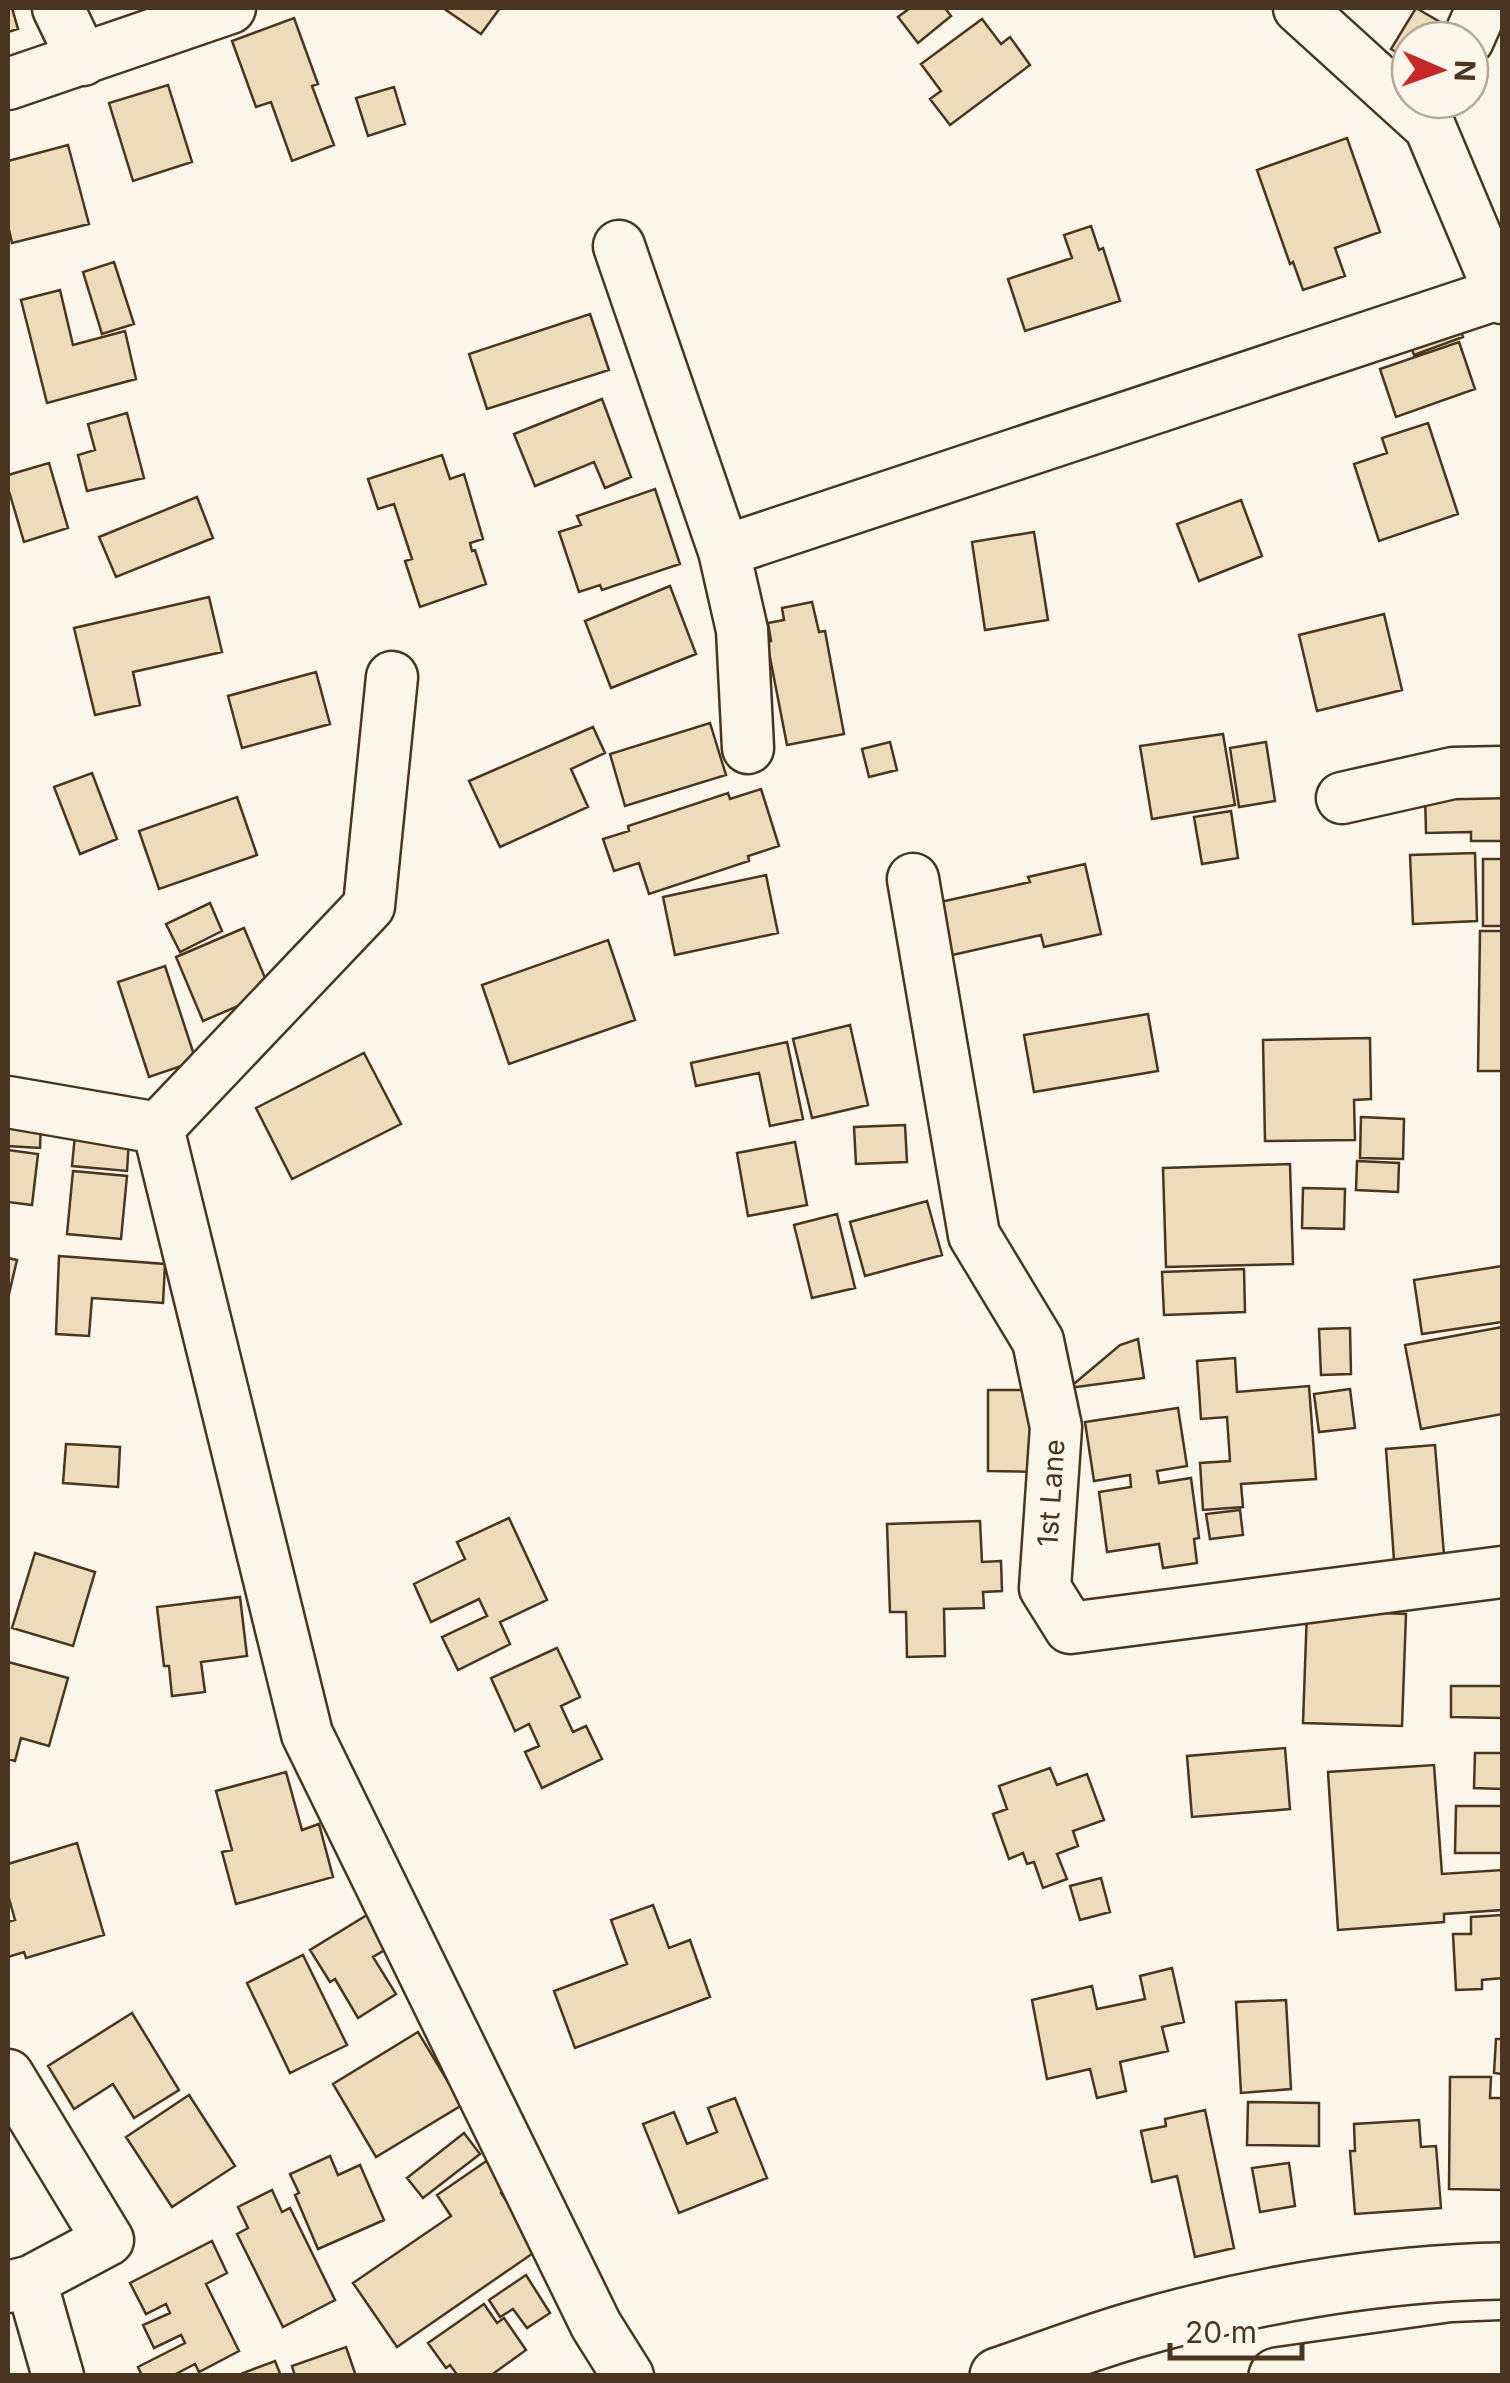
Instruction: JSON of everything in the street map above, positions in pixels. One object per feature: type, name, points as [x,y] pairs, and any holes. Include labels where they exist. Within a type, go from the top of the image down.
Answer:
[{"type":"highway","points":[[998,2376],[1206,2310],[1345,2285],[1502,2271]]},
{"type":"highway","points":[[1288,2374],[1471,2358]]},
{"type":"street","points":[[58,8],[83,60]]},
{"type":"street","points":[[8,84],[230,8]]},
{"type":"street","points":[[1299,8],[1390,78]]},
{"type":"street","points":[[724,550],[1502,295],[1439,120]]},
{"type":"street","points":[[619,246],[724,550],[742,630],[748,748]]},
{"type":"street","points":[[158,1128],[369,906],[392,677]]},
{"type":"street","points":[[1342,798],[1453,773],[1502,772]]},
{"type":"street","name":"1st Lane","points":[[913,879],[974,1235],[1038,1341],[1056,1427],[1045,1588],[1070,1628],[1502,1572]]},
{"type":"street","points":[[8,1102],[158,1128]]},
{"type":"street","points":[[158,1128],[307,1734],[596,2324],[628,2376]]},
{"type":"street","points":[[8,2075],[108,2240],[19,2284],[58,2376]]},
{"type":"building","points":[[8,8],[12,8],[18,29],[8,32]]},
{"type":"building","points":[[443,8],[500,8],[481,34]]},
{"type":"building","points":[[910,8],[945,8],[951,16],[918,43],[898,17]]},
{"type":"building","points":[[1416,8],[1437,20],[1409,20]]},
{"type":"building","points":[[294,18],[318,84],[312,86],[334,145],[292,161],[271,102],[256,107],[232,41]]},
{"type":"building","points":[[982,19],[1001,44],[1010,37],[1030,65],[950,125],[930,99],[941,91],[921,64]]},
{"type":"building","points":[[168,85],[192,162],[133,181],[109,103]]},
{"type":"building","points":[[394,87],[405,124],[368,136],[356,98]]},
{"type":"building","points":[[1347,138],[1380,232],[1335,248],[1345,276],[1303,290],[1257,170]]},
{"type":"building","points":[[68,145],[89,224],[12,243],[8,225],[8,161]]},
{"type":"building","points":[[1091,226],[1099,250],[1103,248],[1120,301],[1025,331],[1008,279],[1072,258],[1064,235]]},
{"type":"building","points":[[114,262],[134,324],[102,334],[83,272]]},
{"type":"building","points":[[60,290],[73,345],[125,331],[136,379],[47,403],[21,300]]},
{"type":"building","points":[[1454,313],[1463,337],[1414,355],[1405,332]]},
{"type":"building","points":[[590,314],[609,370],[487,409],[469,354]]},
{"type":"building","points":[[1459,342],[1475,389],[1396,417],[1380,369]]},
{"type":"building","points":[[602,399],[631,477],[605,488],[594,462],[535,486],[514,434]]},
{"type":"building","points":[[127,413],[144,478],[87,491],[78,455],[95,450],[88,424]]},
{"type":"building","points":[[1428,423],[1458,514],[1379,541],[1354,464],[1387,453],[1382,438]]},
{"type":"building","points":[[442,455],[450,479],[464,474],[483,539],[470,543],[486,584],[420,607],[405,561],[412,559],[394,504],[378,509],[368,479]]},
{"type":"building","points":[[49,463],[68,528],[24,542],[8,488],[8,475]]},
{"type":"building","points":[[655,489],[680,564],[602,590],[600,585],[579,592],[559,532],[581,525],[577,516]]},
{"type":"building","points":[[197,497],[213,538],[116,577],[99,537]]},
{"type":"building","points":[[1241,500],[1262,556],[1199,581],[1177,524]]},
{"type":"building","points":[[1034,532],[1048,620],[985,630],[972,542]]},
{"type":"building","points":[[670,586],[696,654],[611,688],[585,621]]},
{"type":"building","points":[[209,597],[222,652],[133,672],[140,705],[95,715],[74,628]]},
{"type":"building","points":[[812,602],[819,632],[825,631],[844,734],[787,745],[767,642],[771,641],[768,623],[784,620],[782,608]]},
{"type":"building","points":[[1384,614],[1402,690],[1317,711],[1299,635]]},
{"type":"building","points":[[316,672],[330,724],[242,748],[228,696]]},
{"type":"building","points":[[710,723],[726,775],[625,806],[610,754]]},
{"type":"building","points":[[593,727],[605,753],[571,769],[588,807],[500,847],[469,781]]},
{"type":"building","points":[[1223,734],[1235,805],[1152,819],[1140,746]]},
{"type":"building","points":[[890,742],[897,770],[869,777],[862,749]]},
{"type":"building","points":[[1266,742],[1275,801],[1239,807],[1230,748]]},
{"type":"building","points":[[92,773],[117,839],[80,854],[54,787]]},
{"type":"building","points":[[1502,786],[1502,841],[1471,841],[1471,832],[1426,833],[1425,793]]},
{"type":"building","points":[[761,789],[779,846],[748,856],[749,861],[649,894],[639,863],[614,871],[603,839],[629,831],[628,826],[728,793],[730,799]]},
{"type":"building","points":[[237,797],[257,855],[159,889],[139,831]]},
{"type":"building","points":[[1231,811],[1238,858],[1202,864],[1194,817]]},
{"type":"building","points":[[1475,853],[1477,921],[1413,924],[1410,855]]},
{"type":"building","points":[[1483,859],[1502,859],[1502,926],[1483,926]]},
{"type":"building","points":[[1085,864],[1101,934],[1044,947],[1041,935],[948,956],[936,903],[1030,882],[1028,877]]},
{"type":"building","points":[[766,875],[778,933],[675,955],[663,897]]},
{"type":"building","points":[[210,903],[222,931],[180,952],[166,924]]},
{"type":"building","points":[[244,928],[271,992],[203,1021],[176,957]]},
{"type":"building","points":[[1480,931],[1502,931],[1502,1071],[1478,1071]]},
{"type":"building","points":[[608,940],[635,1020],[509,1064],[482,985]]},
{"type":"building","points":[[165,966],[196,1061],[149,1077],[118,982]]},
{"type":"building","points":[[1148,1014],[1158,1071],[1034,1092],[1024,1035]]},
{"type":"building","points":[[850,1025],[868,1105],[812,1118],[793,1039]]},
{"type":"building","points":[[1370,1038],[1371,1099],[1354,1100],[1355,1140],[1265,1141],[1263,1040]]},
{"type":"building","points":[[787,1042],[803,1119],[770,1126],[759,1073],[696,1086],[691,1063]]},
{"type":"building","points":[[364,1053],[401,1124],[292,1179],[256,1108]]},
{"type":"building","points":[[1361,1117],[1404,1119],[1403,1159],[1360,1158]]},
{"type":"building","points":[[8,1120],[41,1123],[40,1148],[8,1146]]},
{"type":"building","points":[[905,1125],[907,1162],[856,1164],[854,1127]]},
{"type":"building","points":[[75,1135],[129,1140],[127,1171],[72,1166]]},
{"type":"building","points":[[795,1142],[807,1205],[748,1216],[737,1153]]},
{"type":"building","points":[[8,1150],[38,1154],[32,1205],[8,1202]]},
{"type":"building","points":[[1357,1161],[1399,1163],[1398,1192],[1356,1190]]},
{"type":"building","points":[[1290,1164],[1293,1264],[1166,1267],[1163,1168]]},
{"type":"building","points":[[73,1171],[127,1176],[121,1239],[67,1234]]},
{"type":"building","points":[[1303,1188],[1345,1189],[1344,1229],[1302,1228]]},
{"type":"building","points":[[927,1201],[942,1255],[865,1276],[850,1222]]},
{"type":"building","points":[[837,1214],[855,1288],[812,1298],[794,1225]]},
{"type":"building","points":[[59,1256],[165,1264],[163,1303],[92,1298],[89,1336],[56,1334]]},
{"type":"building","points":[[8,1258],[17,1260],[8,1298]]},
{"type":"building","points":[[1502,1266],[1502,1322],[1422,1334],[1414,1280]]},
{"type":"building","points":[[1244,1269],[1245,1312],[1164,1315],[1162,1272]]},
{"type":"building","points":[[1502,1327],[1502,1414],[1421,1429],[1405,1345]]},
{"type":"building","points":[[1350,1328],[1351,1374],[1321,1375],[1319,1329]]},
{"type":"building","points":[[1138,1339],[1144,1378],[1069,1388],[1120,1345]]},
{"type":"building","points":[[1235,1358],[1237,1392],[1309,1386],[1316,1479],[1241,1484],[1243,1507],[1203,1510],[1200,1463],[1230,1461],[1227,1417],[1201,1419],[1197,1361]]},
{"type":"building","points":[[1350,1389],[1355,1428],[1319,1432],[1314,1394]]},
{"type":"building","points":[[988,1390],[1041,1390],[1041,1472],[988,1471]]},
{"type":"building","points":[[1178,1408],[1187,1466],[1157,1471],[1159,1483],[1191,1478],[1199,1538],[1194,1539],[1197,1563],[1163,1568],[1159,1544],[1107,1552],[1099,1492],[1131,1487],[1130,1475],[1094,1481],[1085,1422]]},
{"type":"building","points":[[66,1444],[120,1447],[118,1487],[63,1483]]},
{"type":"building","points":[[1435,1445],[1444,1555],[1394,1560],[1386,1449]]},
{"type":"building","points":[[1240,1510],[1243,1535],[1210,1539],[1206,1514]]},
{"type":"building","points":[[509,1518],[547,1600],[500,1622],[510,1644],[458,1670],[442,1637],[487,1616],[479,1599],[431,1622],[414,1584],[465,1559],[457,1542]]},
{"type":"building","points":[[980,1521],[982,1562],[1001,1561],[1002,1591],[983,1592],[984,1608],[944,1609],[945,1656],[907,1657],[906,1612],[890,1612],[887,1524]]},
{"type":"building","points":[[35,1553],[95,1572],[73,1646],[12,1628]]},
{"type":"building","points":[[240,1597],[247,1656],[201,1662],[205,1692],[172,1696],[157,1607]]},
{"type":"building","points":[[1307,1610],[1406,1614],[1402,1726],[1303,1723]]},
{"type":"building","points":[[557,1648],[580,1697],[561,1706],[573,1732],[586,1726],[602,1759],[542,1788],[525,1752],[539,1746],[529,1724],[515,1731],[491,1678]]},
{"type":"building","points":[[8,1662],[68,1678],[49,1746],[21,1738],[15,1761],[8,1759]]},
{"type":"building","points":[[1451,1686],[1502,1686],[1502,1718],[1451,1717]]},
{"type":"building","points":[[1285,1748],[1290,1809],[1192,1817],[1187,1756]]},
{"type":"building","points":[[1475,1753],[1502,1753],[1502,1789],[1474,1788]]},
{"type":"building","points":[[1434,1765],[1442,1874],[1502,1870],[1502,1910],[1444,1914],[1444,1922],[1338,1930],[1328,1772]]},
{"type":"building","points":[[1050,1768],[1057,1785],[1087,1774],[1104,1820],[1073,1831],[1078,1846],[1057,1854],[1067,1879],[1043,1888],[1034,1862],[1027,1864],[1023,1853],[1009,1859],[993,1814],[1007,1809],[999,1786]]},
{"type":"building","points":[[286,1772],[302,1830],[319,1824],[333,1877],[236,1904],[222,1852],[232,1850],[216,1791]]},
{"type":"building","points":[[1456,1806],[1502,1806],[1502,1853],[1455,1853]]},
{"type":"building","points":[[77,1843],[104,1935],[26,1958],[24,1952],[8,1957],[8,1922],[15,1920],[8,1895],[8,1864]]},
{"type":"building","points":[[1101,1878],[1110,1912],[1080,1920],[1070,1886]]},
{"type":"building","points":[[653,1905],[669,1948],[690,1940],[710,1997],[575,2048],[554,1991],[627,1964],[611,1920]]},
{"type":"building","points":[[367,1915],[388,1948],[373,1957],[396,1994],[358,2018],[335,1979],[330,1982],[310,1950]]},
{"type":"building","points":[[1502,1915],[1502,1978],[1482,1980],[1482,1989],[1456,1990],[1453,1934],[1471,1934],[1471,1917]]},
{"type":"building","points":[[303,1955],[347,2045],[290,2073],[247,1983]]},
{"type":"building","points":[[1172,1968],[1184,2022],[1162,2027],[1168,2051],[1120,2062],[1126,2091],[1097,2098],[1090,2069],[1047,2079],[1032,2000],[1092,1986],[1097,2009],[1145,1999],[1140,1976]]},
{"type":"building","points":[[1286,2000],[1291,2089],[1241,2093],[1236,2002]]},
{"type":"building","points":[[132,2013],[179,2090],[134,2118],[113,2084],[74,2109],[48,2066]]},
{"type":"building","points":[[418,2032],[462,2105],[376,2157],[333,2084]]},
{"type":"building","points":[[1496,2039],[1502,2039],[1502,2074],[1494,2073]]},
{"type":"building","points":[[1450,2077],[1491,2077],[1490,2098],[1502,2098],[1502,2190],[1449,2189]]},
{"type":"building","points":[[189,2095],[235,2166],[172,2207],[126,2137]]},
{"type":"building","points":[[735,2098],[767,2178],[679,2213],[643,2124],[674,2112],[687,2144],[717,2132],[708,2108]]},
{"type":"building","points":[[1248,2102],[1319,2103],[1319,2146],[1247,2145]]},
{"type":"building","points":[[1205,2110],[1234,2248],[1195,2257],[1177,2176],[1152,2182],[1141,2131],[1166,2126],[1165,2119]]},
{"type":"building","points":[[1419,2120],[1421,2147],[1436,2146],[1441,2208],[1355,2214],[1350,2151],[1355,2151],[1354,2124]]},
{"type":"building","points":[[464,2133],[480,2154],[423,2198],[407,2178]]},
{"type":"building","points":[[501,2151],[519,2179],[501,2193],[539,2249],[397,2347],[353,2283],[451,2216],[437,2195]]},
{"type":"building","points":[[330,2156],[338,2175],[360,2165],[384,2220],[318,2249],[290,2174]]},
{"type":"building","points":[[1289,2163],[1295,2206],[1260,2212],[1252,2168]]},
{"type":"building","points":[[272,2190],[282,2212],[290,2208],[335,2300],[283,2327],[237,2234],[248,2228],[238,2207]]},
{"type":"building","points":[[212,2241],[227,2273],[206,2284],[239,2351],[199,2372],[195,2364],[172,2376],[142,2376],[138,2367],[185,2343],[181,2335],[154,2348],[143,2325],[170,2313],[166,2304],[146,2314],[130,2283]]},
{"type":"building","points":[[526,2275],[550,2313],[527,2328],[513,2309],[500,2317],[489,2300]]},
{"type":"building","points":[[484,2304],[497,2323],[504,2318],[526,2350],[490,2376],[458,2376],[450,2365],[446,2368],[428,2343]]},
{"type":"building","points":[[346,2347],[356,2376],[295,2376],[292,2366]]},
{"type":"building","points":[[275,2361],[281,2376],[243,2373]]}]
